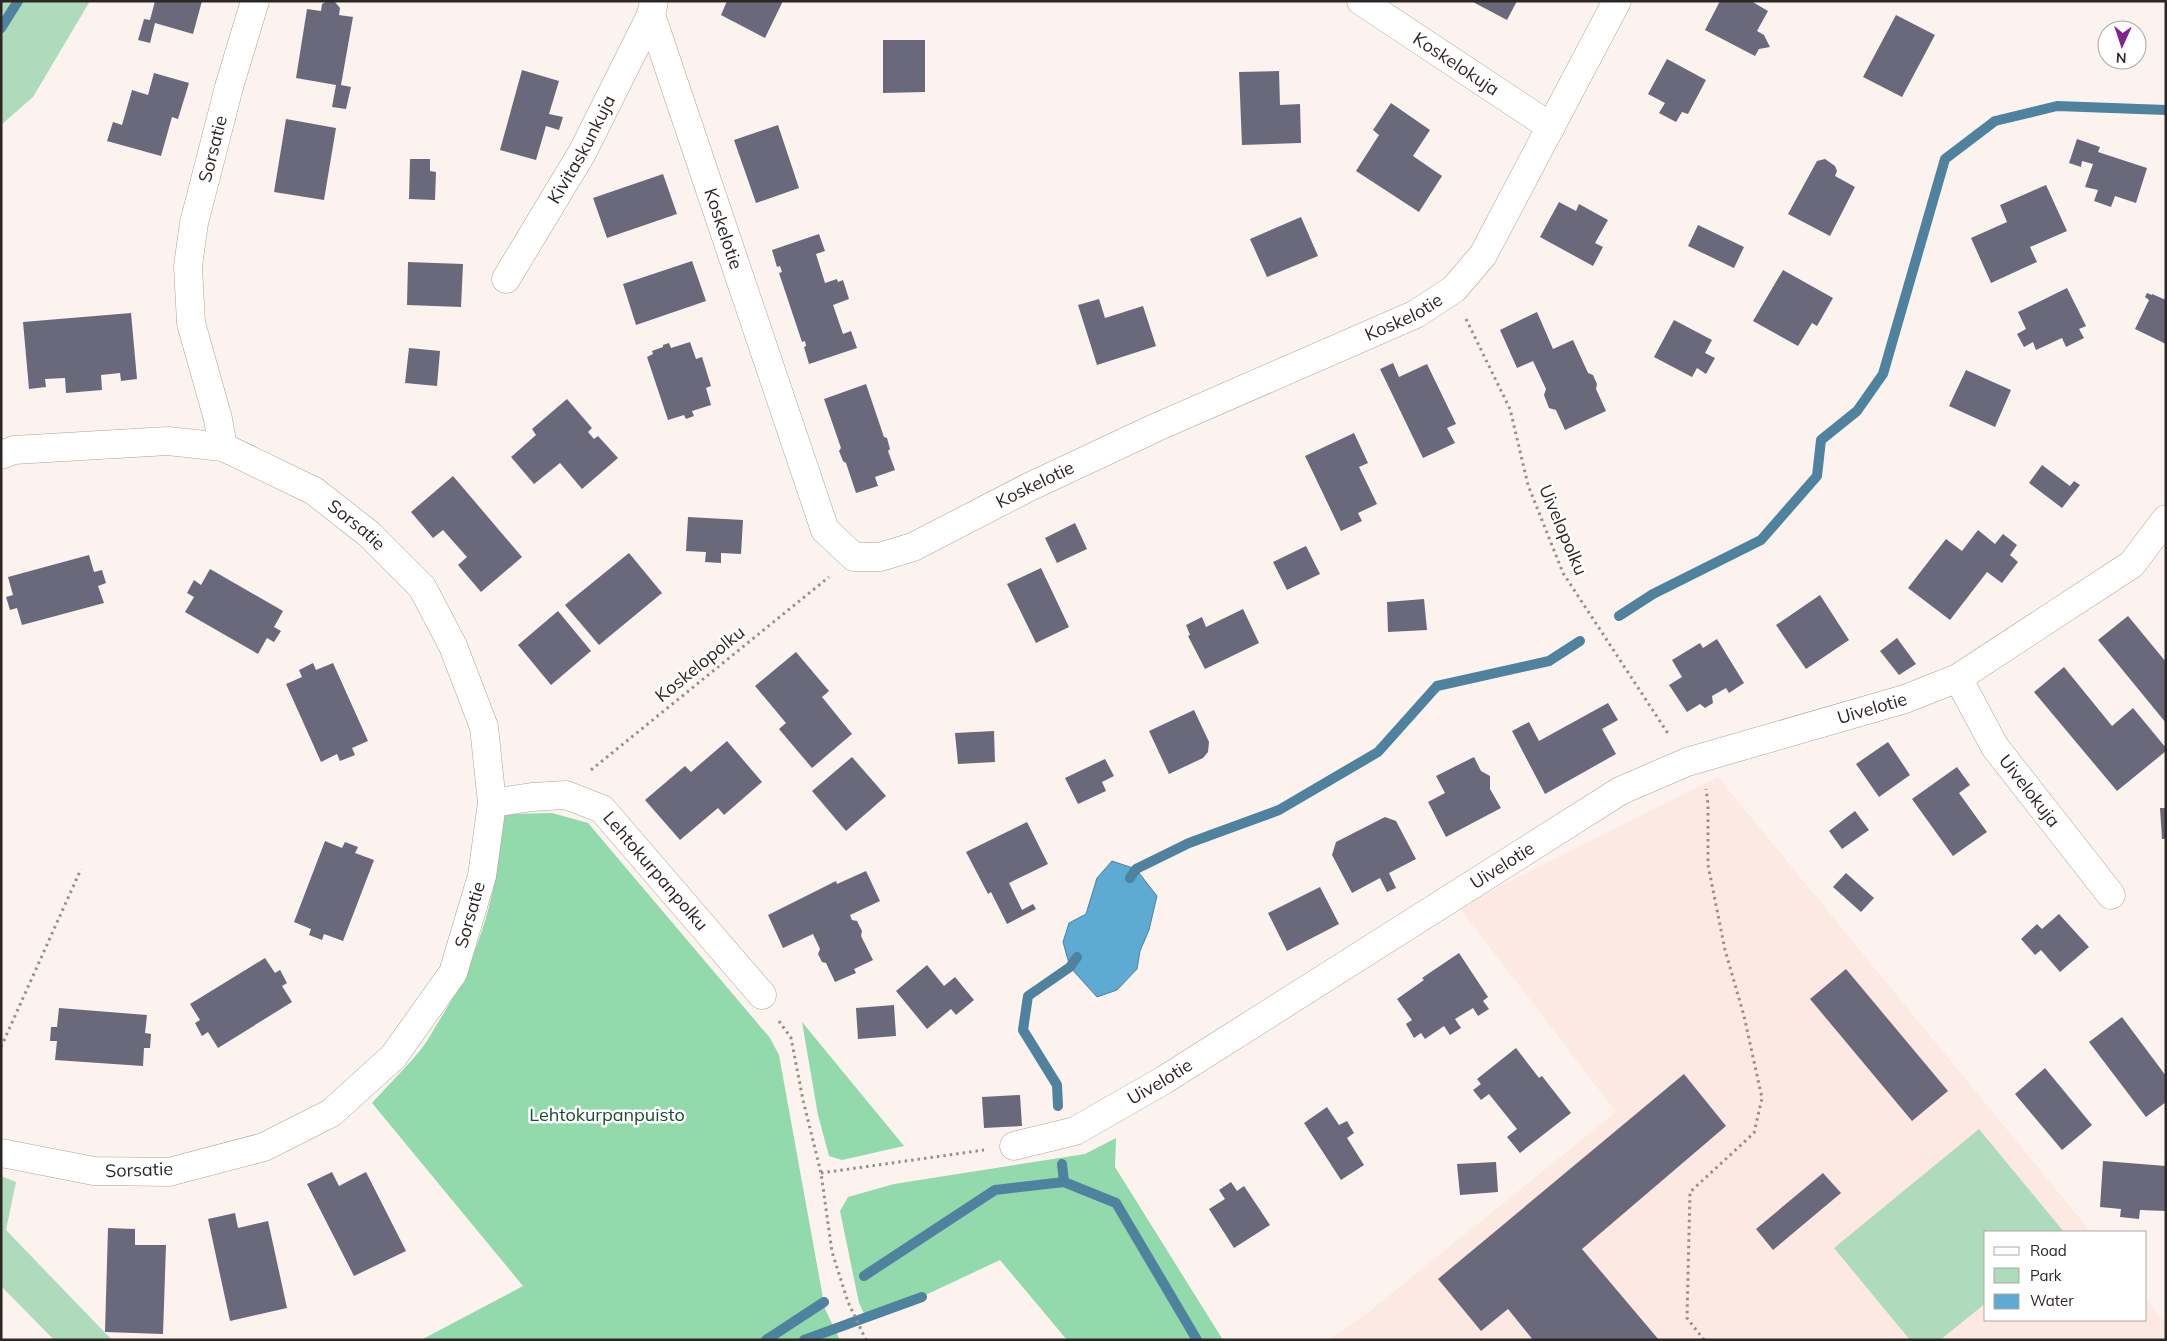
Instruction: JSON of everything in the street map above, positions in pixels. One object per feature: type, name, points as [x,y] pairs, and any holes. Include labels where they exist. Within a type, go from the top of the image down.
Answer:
[{"type":"street","name":"Sorsatie","points":[[223,447],[218,418],[191,322],[188,266],[194,223],[229,87],[255,1]]},
{"type":"street","name":"Koskelokuja","points":[[1360,1],[1551,127]]},
{"type":"street","name":"Koskelotie","points":[[653,8],[825,530],[854,558],[880,557],[913,547],[1027,488],[1157,426],[1416,314],[1454,289],[1483,255],[1617,1]]},
{"type":"street","name":"Kivitaskunkuja","points":[[506,279],[582,153],[653,8]]},
{"type":"street","name":"Sorsatie","points":[[1,455],[14,450],[168,441],[223,447],[314,491],[369,534],[422,587],[454,646],[484,727],[492,803],[482,876],[453,973],[393,1057],[331,1113],[264,1147],[170,1172],[94,1171],[1,1153]]},
{"type":"street","name":"Uivelotie","points":[[1014,1146],[1075,1131],[1164,1080],[1620,791],[1687,762],[1905,699],[1958,678],[2132,564],[2166,519]]},
{"type":"street","name":"Uivelokuja","points":[[1958,678],[1995,747],[2111,895]]},
{"type":"street","name":"Lehtokurpanpolku","points":[[492,803],[532,796],[566,795],[602,810],[762,995]]},
{"type":"path","name":"Uivelopolku","points":[[1454,289],[1465,316],[1510,408],[1528,486],[1563,573],[1687,762],[1704,778],[1708,804],[1708,865],[1725,950],[1744,1016],[1762,1098],[1754,1133],[1690,1192],[1687,1318],[1704,1340]]},
{"type":"path","name":"Koskelopolku","points":[[566,795],[583,776],[854,558]]},
{"type":"path","points":[[1,1047],[81,869]]},
{"type":"path","points":[[762,995],[791,1038],[803,1100],[821,1172],[832,1252],[848,1302],[866,1340]]},
{"type":"path","points":[[821,1172],[1014,1146]]},
{"type":"shaded area","points":[[1718,777],[2090,1231],[1984,1231],[1984,1321],[2147,1321],[2147,1300],[2166,1324],[2166,1340],[1329,1340],[1365,1315],[1616,1112],[1459,907]]},
{"type":"green space","points":[[1,1],[90,1],[33,97],[1,125]]},
{"type":"green space","name":"Lehtokurpanpuisto","points":[[552,813],[588,823],[770,1038],[779,1055],[825,1309],[840,1340],[421,1340],[523,1286],[372,1103],[424,1046],[452,1000],[464,975],[484,924],[491,897],[497,870],[503,814]]},
{"type":"green space","points":[[802,1022],[904,1146],[842,1160],[829,1156],[818,1115]]},
{"type":"green space","points":[[1979,1129],[2063,1231],[1984,1231],[1984,1305],[1940,1340],[1910,1340],[1834,1248]]},
{"type":"green space","points":[[1116,1138],[1115,1167],[1223,1340],[1067,1340],[1000,1260],[868,1322],[859,1303],[840,1211],[848,1197],[894,1184],[1085,1154]]},
{"type":"green space","points":[[1,1176],[16,1182],[6,1230],[112,1340],[54,1340],[1,1286]]},
{"type":"water","points":[[1112,861],[1136,869],[1157,896],[1149,930],[1140,951],[1137,969],[1117,990],[1097,997],[1070,967],[1063,942],[1069,923],[1086,914],[1097,878]]},
{"type":"building","points":[[155,1],[202,1],[193,34],[155,23],[150,43],[138,40],[144,19],[150,20]]},
{"type":"building","points":[[327,1],[335,2],[340,8],[339,15],[353,17],[341,85],[351,87],[346,109],[332,107],[336,85],[296,78],[307,9],[321,11],[322,4]]},
{"type":"building","points":[[727,1],[783,1],[765,38],[721,15]]},
{"type":"building","points":[[1471,1],[1517,1],[1507,20]]},
{"type":"building","points":[[1720,1],[1751,1],[1768,11],[1757,31],[1764,35],[1770,47],[1759,49],[1755,56],[1705,30]]},
{"type":"building","points":[[1896,15],[1935,35],[1902,97],[1863,77]]},
{"type":"building","points":[[883,40],[925,40],[925,92],[883,93]]},
{"type":"building","points":[[1667,59],[1706,80],[1688,114],[1682,112],[1676,122],[1659,113],[1665,103],[1648,94]]},
{"type":"building","points":[[522,70],[559,81],[549,114],[563,117],[559,130],[546,126],[536,160],[500,150]]},
{"type":"building","points":[[1279,71],[1280,105],[1300,104],[1301,143],[1242,145],[1239,72]]},
{"type":"building","points":[[154,73],[189,83],[178,119],[172,117],[161,156],[107,141],[113,122],[122,125],[132,90],[148,95]]},
{"type":"building","points":[[1391,103],[1430,130],[1413,156],[1442,176],[1419,212],[1356,171],[1379,135],[1373,130]]},
{"type":"building","points":[[286,119],[336,128],[324,200],[274,192]]},
{"type":"building","points":[[778,125],[799,188],[756,203],[734,140]]},
{"type":"building","points":[[2077,139],[2100,147],[2098,152],[2147,168],[2136,203],[2115,196],[2111,207],[2094,201],[2098,190],[2085,187],[2093,164],[2082,161],[2081,167],[2069,163]]},
{"type":"building","points":[[410,159],[430,159],[430,171],[436,172],[435,200],[409,199]]},
{"type":"building","points":[[1825,159],[1835,166],[1837,171],[1835,176],[1855,187],[1830,236],[1788,214],[1817,161]]},
{"type":"building","points":[[663,174],[677,214],[607,238],[593,198]]},
{"type":"building","points":[[2046,185],[2067,231],[2030,247],[2037,262],[1991,283],[1971,238],[2007,222],[2000,205]]},
{"type":"building","points":[[1559,202],[1576,211],[1579,204],[1608,220],[1595,243],[1603,247],[1593,266],[1540,237]]},
{"type":"building","points":[[1301,217],[1318,256],[1267,277],[1250,239]]},
{"type":"building","points":[[1698,225],[1744,247],[1734,268],[1688,246]]},
{"type":"building","points":[[819,234],[825,251],[816,254],[825,283],[837,279],[838,282],[843,280],[849,299],[833,305],[843,334],[851,331],[857,348],[809,364],[804,347],[806,346],[805,341],[802,342],[779,273],[782,272],[780,266],[777,267],[772,250]]},
{"type":"building","points":[[692,261],[706,301],[636,325],[623,284]]},
{"type":"building","points":[[408,262],[463,264],[461,307],[407,305]]},
{"type":"building","points":[[1783,270],[1833,298],[1817,326],[1812,323],[1798,346],[1753,321]]},
{"type":"building","points":[[2067,288],[2086,326],[2079,329],[2084,338],[2066,347],[2062,338],[2036,350],[2033,342],[2024,347],[2017,334],[2026,329],[2018,312]]},
{"type":"building","points":[[2147,293],[2166,300],[2166,344],[2135,329],[2149,300],[2145,297]]},
{"type":"building","points":[[1099,299],[1105,318],[1143,306],[1156,346],[1097,365],[1078,305]]},
{"type":"building","points":[[1537,312],[1553,349],[1573,340],[1588,373],[1593,375],[1597,384],[1596,389],[1606,411],[1565,430],[1556,410],[1549,408],[1544,395],[1546,389],[1533,361],[1517,368],[1500,330]]},
{"type":"building","points":[[131,313],[137,379],[121,381],[120,373],[101,375],[102,390],[66,393],[65,378],[45,379],[46,387],[29,389],[23,322]]},
{"type":"building","points":[[1674,320],[1712,340],[1705,353],[1715,358],[1706,374],[1697,368],[1692,377],[1654,357]]},
{"type":"building","points":[[690,342],[696,359],[702,357],[711,386],[706,388],[711,405],[692,411],[694,416],[686,419],[684,415],[668,420],[647,357],[653,354],[652,351],[663,347],[663,345],[669,343],[671,348]]},
{"type":"building","points":[[409,348],[440,351],[437,386],[405,383]]},
{"type":"building","points":[[1393,363],[1399,377],[1427,364],[1456,424],[1447,428],[1455,443],[1423,458],[1380,369]]},
{"type":"building","points":[[1966,370],[2011,390],[1995,427],[1949,406]]},
{"type":"building","points":[[866,384],[884,437],[887,438],[890,449],[888,451],[895,470],[875,477],[878,486],[856,493],[846,463],[843,461],[839,451],[841,448],[824,399]]},
{"type":"building","points":[[567,399],[592,428],[588,432],[594,439],[598,436],[618,458],[582,489],[560,463],[534,484],[511,457],[536,435],[532,429]]},
{"type":"building","points":[[1354,433],[1368,463],[1359,467],[1377,504],[1358,513],[1362,521],[1341,531],[1305,456]]},
{"type":"building","points":[[2042,465],[2070,486],[2074,481],[2080,485],[2062,508],[2029,483]]},
{"type":"building","points":[[453,476],[522,557],[481,592],[458,565],[467,557],[443,530],[433,538],[411,512]]},
{"type":"building","points":[[688,517],[743,520],[741,554],[721,553],[721,563],[705,562],[706,552],[686,551]]},
{"type":"building","points":[[1075,523],[1087,549],[1057,563],[1045,538]]},
{"type":"building","points":[[1978,530],[1995,544],[2003,534],[2017,545],[2010,555],[2018,562],[2002,583],[1987,572],[1950,620],[1908,588],[1946,539],[1962,551]]},
{"type":"building","points":[[1306,546],[1320,574],[1287,590],[1273,562]]},
{"type":"building","points":[[629,553],[662,593],[599,645],[565,605]]},
{"type":"building","points":[[89,555],[94,572],[102,570],[106,583],[98,586],[104,603],[22,625],[17,608],[10,610],[6,597],[13,595],[8,577]]},
{"type":"building","points":[[1041,568],[1069,627],[1036,643],[1007,584]]},
{"type":"building","points":[[210,569],[283,611],[274,627],[281,631],[274,642],[267,638],[258,654],[185,612],[194,597],[187,593],[194,580],[201,585]]},
{"type":"building","points":[[1820,595],[1849,640],[1806,669],[1776,625]]},
{"type":"building","points":[[1424,599],[1427,630],[1388,632],[1387,602]]},
{"type":"building","points":[[1243,609],[1259,643],[1205,669],[1188,636],[1190,635],[1186,625],[1202,617],[1206,627]]},
{"type":"building","points":[[558,611],[591,651],[551,685],[518,645]]},
{"type":"building","points":[[2128,616],[2166,662],[2166,723],[2098,640]]},
{"type":"building","points":[[1897,638],[1916,664],[1899,675],[1880,651]]},
{"type":"building","points":[[1717,639],[1744,683],[1729,693],[1726,688],[1712,696],[1713,703],[1705,708],[1700,704],[1687,712],[1669,685],[1682,677],[1672,660],[1700,643],[1703,648]]},
{"type":"building","points":[[796,652],[829,691],[822,697],[852,734],[812,768],[779,729],[786,723],[755,686]]},
{"type":"building","points":[[313,663],[316,670],[333,663],[368,741],[352,748],[355,755],[340,761],[337,754],[321,762],[286,684],[302,677],[299,670]]},
{"type":"building","points":[[2064,667],[2112,726],[2133,708],[2166,748],[2166,751],[2117,791],[2034,692]]},
{"type":"building","points":[[1608,703],[1618,720],[1602,729],[1616,754],[1545,794],[1512,731],[1529,722],[1539,741]]},
{"type":"building","points":[[1194,710],[1209,742],[1208,752],[1203,758],[1169,774],[1149,731]]},
{"type":"building","points":[[994,731],[995,762],[958,764],[955,733]]},
{"type":"building","points":[[727,741],[762,782],[724,815],[718,808],[680,840],[645,800],[685,766],[691,772]]},
{"type":"building","points":[[1888,742],[1910,775],[1879,797],[1856,764]]},
{"type":"building","points":[[852,757],[886,796],[846,831],[812,791]]},
{"type":"building","points":[[1474,757],[1481,771],[1490,776],[1490,789],[1501,808],[1446,837],[1428,802],[1445,793],[1436,776]]},
{"type":"building","points":[[1105,759],[1114,776],[1102,782],[1106,791],[1078,804],[1065,778]]},
{"type":"building","points":[[1957,767],[1970,785],[1959,793],[1987,832],[1953,856],[1912,799]]},
{"type":"building","points":[[2160,808],[2166,808],[2166,839],[2162,839]]},
{"type":"building","points":[[1855,811],[1869,830],[1842,849],[1829,831]]},
{"type":"building","points":[[1385,817],[1396,821],[1416,859],[1389,873],[1396,888],[1387,892],[1380,878],[1352,893],[1332,855],[1336,842]]},
{"type":"building","points":[[1027,822],[1048,864],[1009,883],[1022,910],[1033,904],[1036,909],[1007,924],[991,892],[988,894],[966,852]]},
{"type":"building","points":[[325,841],[342,848],[345,842],[358,847],[355,853],[374,860],[343,941],[324,934],[322,940],[309,935],[311,929],[294,922]]},
{"type":"building","points":[[866,871],[880,901],[850,915],[852,920],[857,921],[862,931],[861,936],[873,960],[854,969],[856,973],[835,982],[826,963],[822,962],[818,954],[820,949],[813,934],[783,948],[768,915],[836,881],[837,884]]},
{"type":"building","points":[[1846,873],[1874,898],[1861,912],[1833,887]]},
{"type":"building","points":[[1320,887],[1339,924],[1287,951],[1268,913]]},
{"type":"building","points":[[2059,914],[2089,947],[2060,972],[2041,950],[2035,955],[2021,939],[2037,924],[2042,929]]},
{"type":"building","points":[[1459,953],[1488,997],[1483,1001],[1489,1009],[1478,1016],[1473,1008],[1455,1019],[1461,1028],[1450,1035],[1444,1026],[1425,1039],[1421,1033],[1414,1038],[1406,1024],[1412,1020],[1397,999],[1424,980],[1422,978]]},
{"type":"building","points":[[265,958],[275,973],[280,970],[287,983],[282,986],[292,1002],[218,1048],[208,1032],[202,1036],[195,1023],[200,1020],[190,1004]]},
{"type":"building","points":[[927,965],[944,986],[955,977],[974,1000],[956,1015],[951,1009],[927,1029],[896,991]]},
{"type":"building","points":[[1846,969],[1948,1091],[1912,1121],[1810,999]]},
{"type":"building","points":[[894,1005],[896,1036],[858,1039],[856,1008]]},
{"type":"building","points":[[59,1008],[147,1015],[145,1033],[151,1034],[150,1048],[144,1048],[143,1066],[55,1060],[57,1041],[50,1041],[51,1027],[57,1027]]},
{"type":"building","points":[[2122,1017],[2166,1076],[2166,1102],[2146,1117],[2089,1042]]},
{"type":"building","points":[[1516,1048],[1539,1078],[1542,1076],[1571,1113],[1520,1153],[1507,1137],[1517,1129],[1489,1094],[1481,1100],[1473,1090],[1481,1084],[1477,1079]]},
{"type":"building","points":[[2045,1068],[2092,1125],[2062,1150],[2015,1094]]},
{"type":"building","points":[[1684,1074],[1726,1126],[1582,1249],[1659,1340],[1533,1340],[1508,1309],[1481,1331],[1438,1279]]},
{"type":"building","points":[[1020,1095],[1022,1126],[984,1128],[982,1097]]},
{"type":"building","points":[[1327,1107],[1339,1125],[1347,1121],[1354,1133],[1347,1138],[1364,1165],[1341,1180],[1304,1123]]},
{"type":"building","points":[[2103,1161],[2166,1166],[2166,1211],[2140,1210],[2139,1219],[2120,1217],[2121,1209],[2100,1207]]},
{"type":"building","points":[[1496,1162],[1498,1192],[1460,1195],[1457,1164]]},
{"type":"building","points":[[332,1172],[339,1186],[366,1172],[406,1251],[354,1276],[307,1184]]},
{"type":"building","points":[[1823,1173],[1841,1193],[1773,1250],[1756,1229]]},
{"type":"building","points":[[1231,1182],[1237,1191],[1244,1186],[1270,1225],[1234,1248],[1209,1209],[1225,1199],[1219,1190]]},
{"type":"building","points":[[235,1213],[238,1228],[268,1221],[287,1308],[230,1321],[208,1219]]},
{"type":"building","points":[[108,1228],[135,1229],[135,1245],[166,1245],[163,1334],[105,1332]]},
{"type":"waterway","points":[[1,28],[18,1]]},
{"type":"waterway","points":[[1619,616],[1653,594],[1761,540],[1817,476],[1821,440],[1857,411],[1883,374],[1945,159],[1995,121],[2057,106],[2166,110]]},
{"type":"waterway","points":[[1130,878],[1136,869],[1189,843],[1279,810],[1378,752],[1437,686],[1549,661],[1580,641]]},
{"type":"waterway","points":[[1058,1106],[1057,1085],[1023,1030],[1028,996],[1070,967],[1077,957]]},
{"type":"waterway","points":[[1062,1164],[1064,1182]]},
{"type":"waterway","points":[[864,1276],[995,1190],[1064,1182],[1116,1203],[1197,1340]]},
{"type":"waterway","points":[[804,1340],[922,1297]]},
{"type":"waterway","points":[[766,1340],[824,1302]]}]
